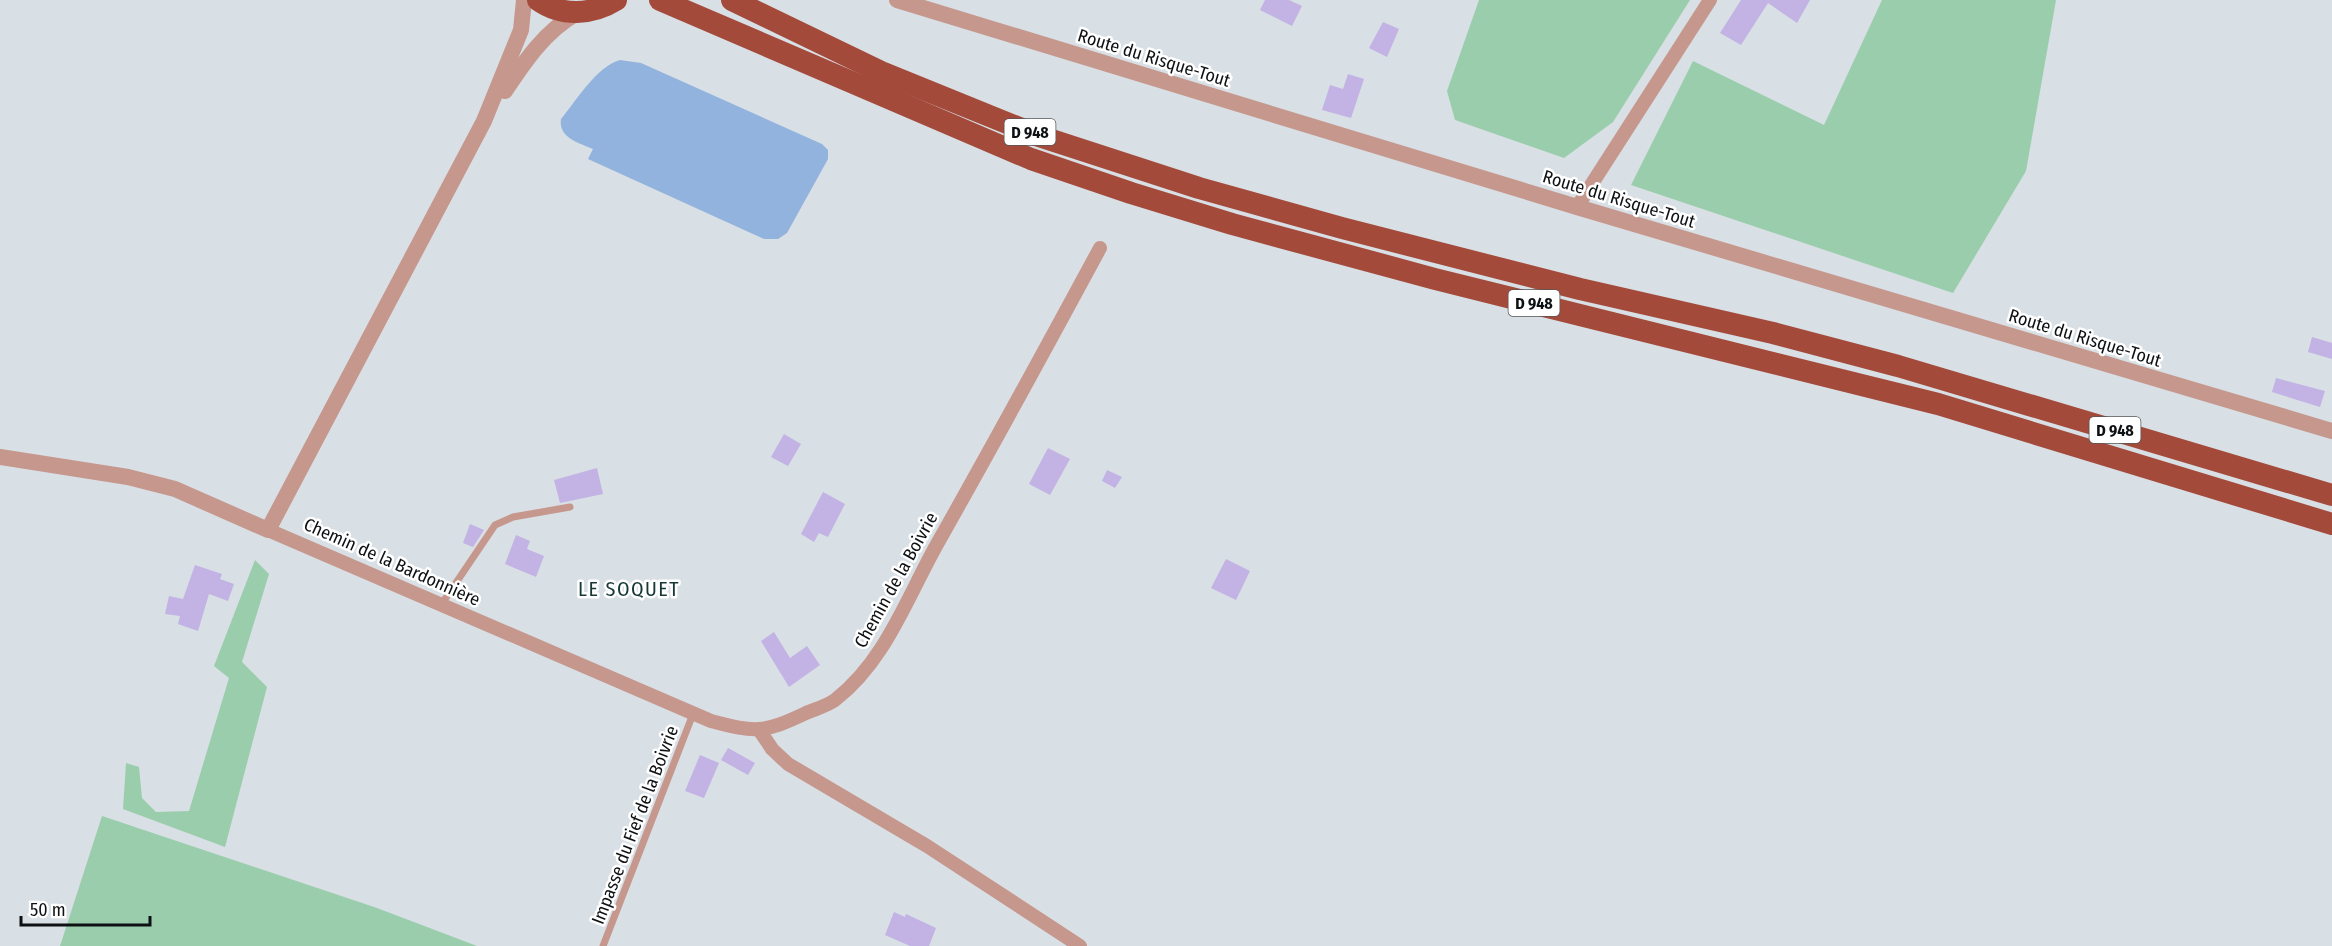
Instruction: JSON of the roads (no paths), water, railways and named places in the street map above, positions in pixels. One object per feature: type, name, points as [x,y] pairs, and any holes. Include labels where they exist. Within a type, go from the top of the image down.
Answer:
[{"type":"highway","points":[[538,0],[560,10],[577,13],[592,11],[616,0]]},
{"type":"highway","name":"D 948","points":[[660,0],[1031,159],[1131,193],[1232,224],[1435,279],[1938,404],[2332,524]]},
{"type":"highway","name":"D 948","points":[[732,0],[881,72],[1039,136],[1199,188],[1489,266],[1773,333],[1898,366],[2332,495]]},
{"type":"street","points":[[268,530],[484,121],[521,30],[524,0]]},
{"type":"street","name":"Route du Risque-Tout","points":[[897,0],[1577,207],[2332,431]]},
{"type":"street","points":[[1577,207],[1710,0]]},
{"type":"street","points":[[484,121],[520,68],[547,35],[562,21],[577,13]]},
{"type":"street","name":"Chemin de la Boivrie","points":[[760,731],[777,727],[833,701],[862,675],[889,638],[1100,248]]},
{"type":"street","name":"Chemin de la Bardonnière","points":[[0,457],[128,477],[175,489],[693,714],[734,727],[760,731]]},
{"type":"street","points":[[760,731],[772,749],[788,765],[927,846],[1080,946]]},
{"type":"lane","points":[[441,606],[495,525],[513,517],[570,507]]},
{"type":"lane","name":"Impasse du Fief de la Boivrie","points":[[603,946],[693,714]]},
{"type":"water","points":[[620,60],[641,63],[822,144],[828,150],[828,159],[787,233],[778,239],[764,239],[588,159],[593,149],[566,135],[561,119],[603,69]]},
{"type":"district","name":"LE SOQUET","points":[[629,589]]}]
